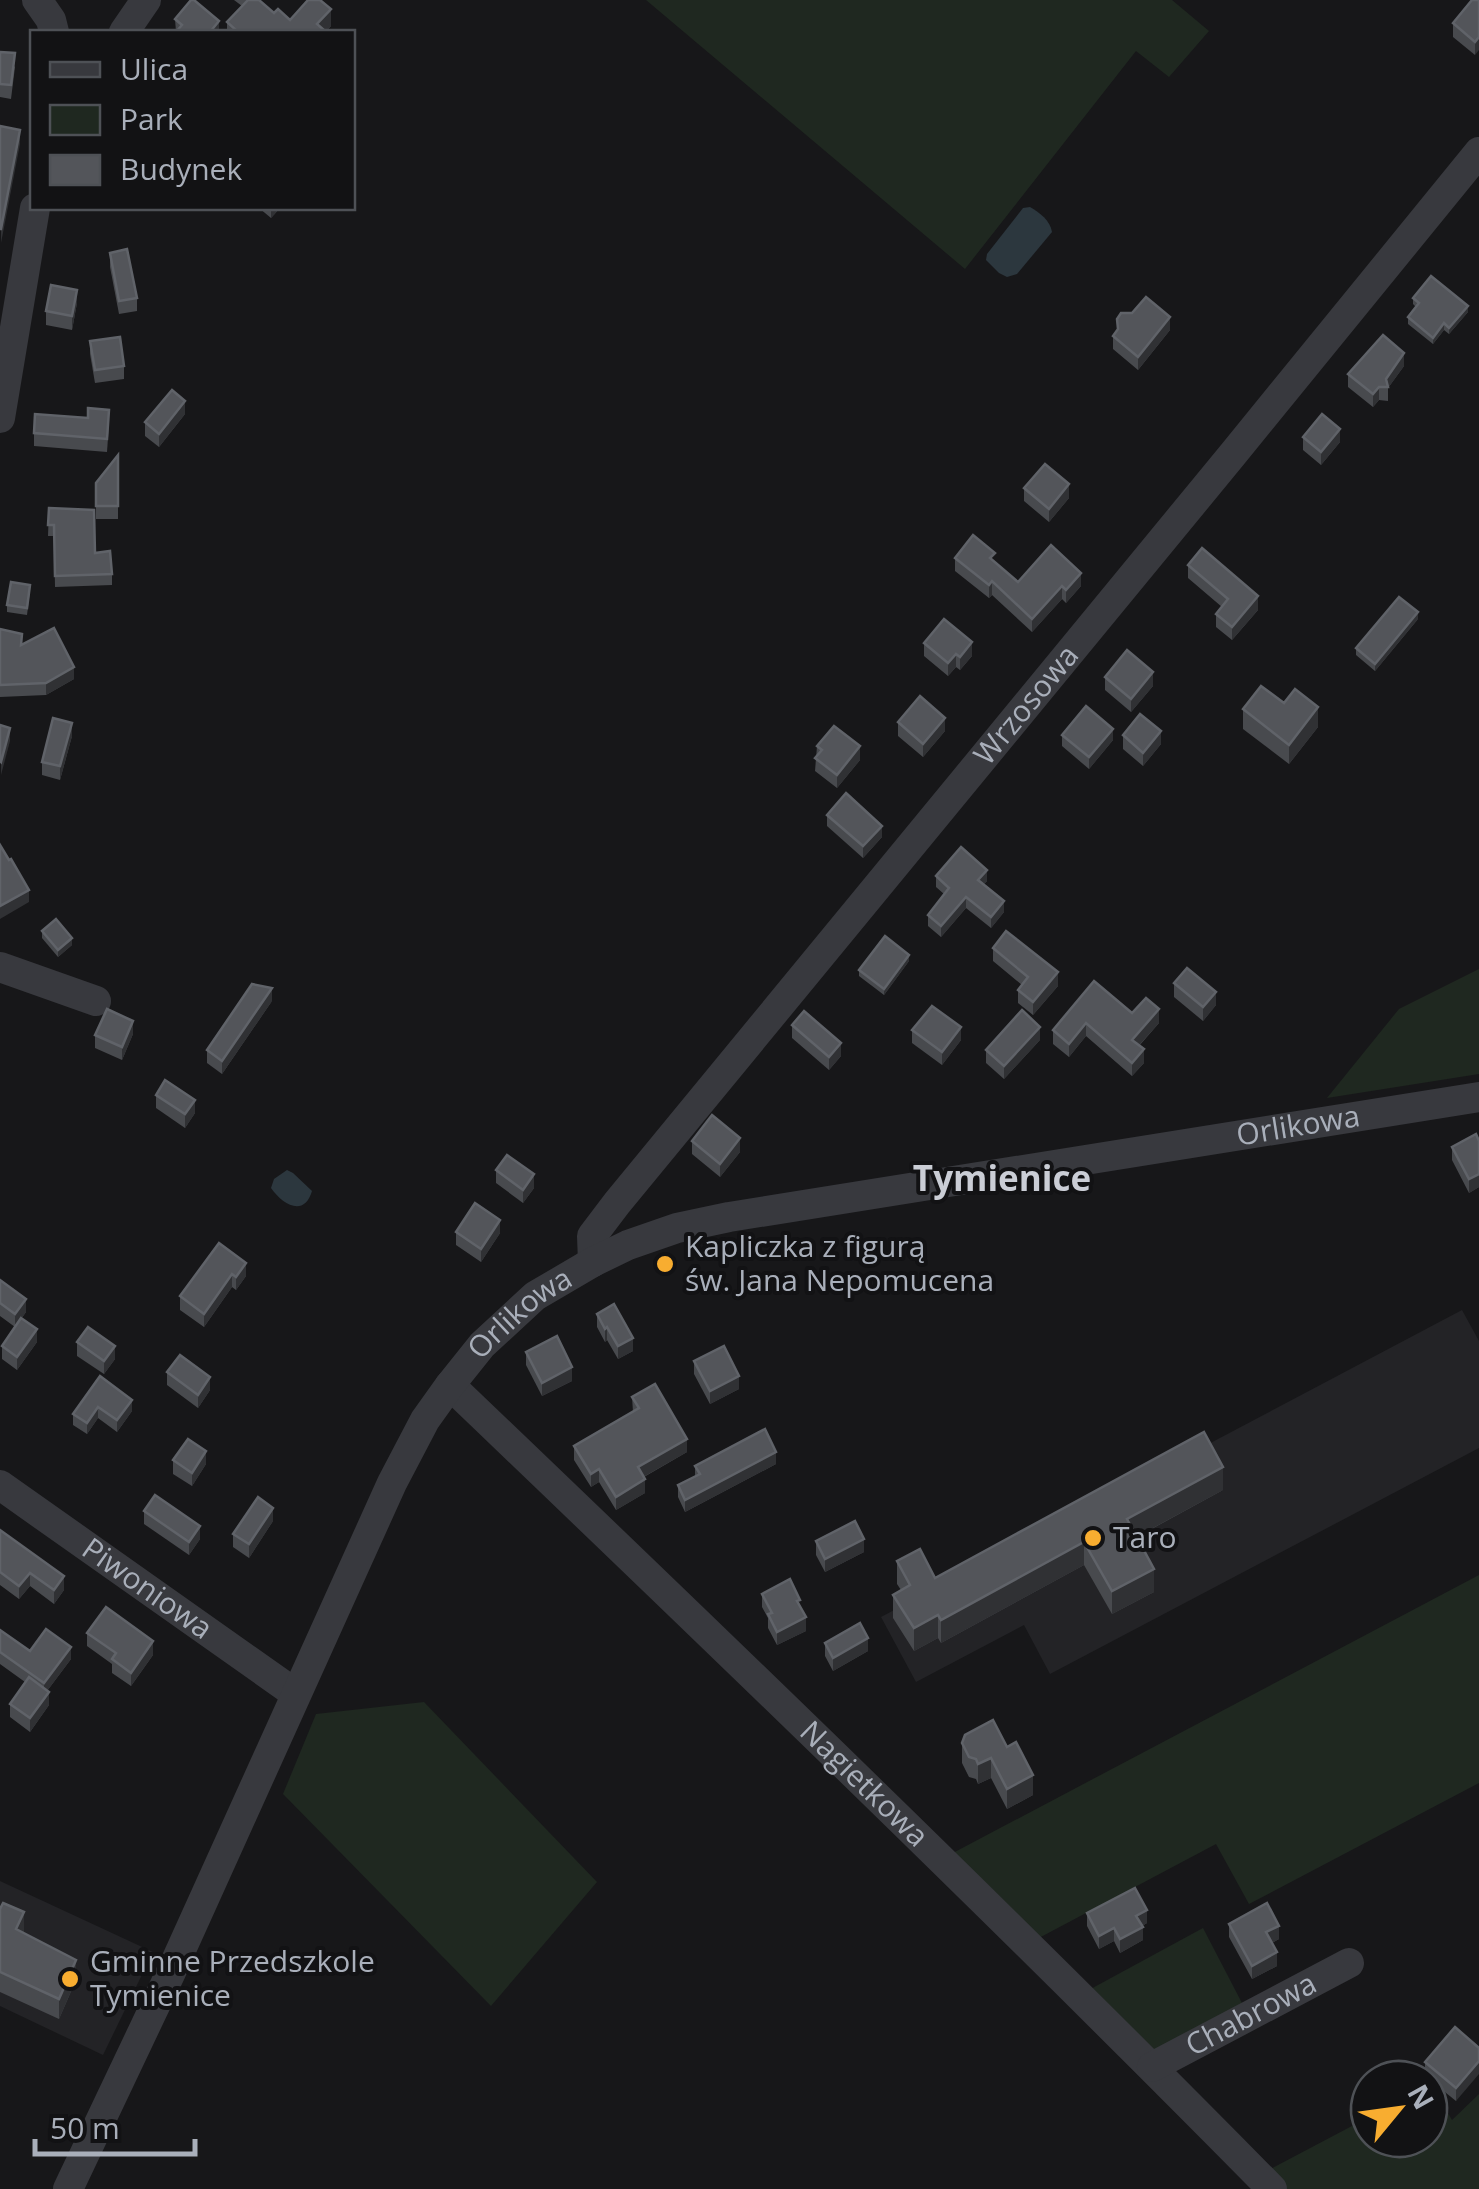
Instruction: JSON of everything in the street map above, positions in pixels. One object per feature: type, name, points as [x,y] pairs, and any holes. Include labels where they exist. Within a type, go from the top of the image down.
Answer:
[{"type":"street","points":[[38,0],[54,30]]},
{"type":"street","points":[[125,30],[146,0]]},
{"type":"street","name":"Wrzosowa","points":[[592,1262],[592,1236],[616,1203],[1479,152]]},
{"type":"street","points":[[0,418],[35,210]]},
{"type":"street","points":[[0,967],[96,1000]]},
{"type":"street","name":"Orlikowa","points":[[68,2189],[171,1972],[392,1483],[425,1420],[450,1385],[482,1345],[535,1296],[628,1245],[677,1228],[728,1217],[1479,1097]]},
{"type":"street","name":"Nagietkowa","points":[[450,1385],[743,1664],[1272,2189]]},
{"type":"street","name":"Piwoniowa","points":[[0,1484],[296,1694]]},
{"type":"street","name":"Chabrowa","points":[[1152,2067],[1349,1963]]},
{"type":"shaded area","points":[[1030,207],[1047,220],[1052,232],[1017,274],[1007,277],[986,260],[987,254],[1023,208]]},
{"type":"shaded area","points":[[287,1170],[312,1191],[304,1204],[293,1206],[271,1188],[274,1179]]},
{"type":"shaded area","points":[[1462,1310],[1479,1341],[1479,1448],[1050,1674],[1024,1625],[916,1682],[881,1617]]},
{"type":"shaded area","name":"Gminne Przedszkole Tymienice","points":[[0,1881],[153,1952],[103,2055],[0,2006]]},
{"type":"green space","points":[[646,0],[1172,0],[1209,31],[1169,77],[1136,51],[965,269]]},
{"type":"green space","points":[[1479,969],[1479,1074],[1327,1098],[1399,1009]]},
{"type":"green space","points":[[1479,1575],[1479,1783],[1249,1904],[1216,1844],[1037,1939],[951,1854]]},
{"type":"green space","points":[[424,1702],[597,1882],[491,2006],[283,1794],[316,1714]]},
{"type":"green space","points":[[1203,1928],[1243,2005],[1150,2055],[1087,1991]]},
{"type":"green space","points":[[1479,2094],[1479,2189],[1283,2189],[1265,2172],[1349,2128],[1349,2159],[1449,2159],[1449,2115],[1452,2120]]},
{"type":"building","points":[[194,0],[219,21],[212,30],[178,30],[182,25],[175,19]]},
{"type":"building","points":[[248,0],[259,0],[274,13],[278,9],[290,20],[308,0],[320,0],[331,9],[317,24],[324,30],[236,30],[227,22]]},
{"type":"building","points":[[1472,0],[1479,0],[1479,37],[1475,42],[1453,23]]},
{"type":"building","points":[[0,52],[15,53],[11,85],[0,84]]},
{"type":"building","points":[[0,126],[20,130],[1,229],[0,229]]},
{"type":"building","points":[[127,249],[137,298],[119,301],[110,253]]},
{"type":"building","points":[[1431,276],[1468,306],[1449,328],[1444,323],[1433,338],[1408,317],[1419,303],[1413,298]]},
{"type":"building","points":[[51,285],[77,290],[72,316],[46,311]]},
{"type":"building","points":[[1146,297],[1170,317],[1138,357],[1113,336],[1121,313],[1132,313]]},
{"type":"building","points":[[1383,335],[1404,353],[1386,379],[1388,387],[1379,387],[1373,394],[1348,374]]},
{"type":"building","points":[[120,337],[124,366],[95,370],[90,341]]},
{"type":"building","points":[[172,390],[185,401],[159,434],[145,422]]},
{"type":"building","points":[[88,408],[109,410],[107,439],[34,433],[35,414],[88,418]]},
{"type":"building","points":[[1322,414],[1340,429],[1321,452],[1303,437]]},
{"type":"building","points":[[118,455],[118,506],[96,506],[96,483]]},
{"type":"building","points":[[1045,464],[1069,484],[1049,509],[1024,488]]},
{"type":"building","points":[[49,508],[94,510],[95,553],[110,551],[112,574],[55,576],[54,525],[48,525]]},
{"type":"building","points":[[973,535],[995,553],[990,558],[1018,582],[1051,545],[1081,573],[1066,590],[1062,586],[1032,619],[992,581],[989,585],[955,558]]},
{"type":"building","points":[[1202,548],[1258,596],[1232,627],[1216,614],[1228,599],[1188,565]]},
{"type":"building","points":[[11,582],[30,585],[27,608],[7,605]]},
{"type":"building","points":[[1399,597],[1418,612],[1375,664],[1356,648]]},
{"type":"building","points":[[944,619],[972,642],[960,657],[956,654],[948,663],[924,643]]},
{"type":"building","points":[[54,628],[74,667],[46,683],[0,685],[0,629],[22,634],[21,645]]},
{"type":"building","points":[[1127,650],[1153,672],[1131,699],[1105,677]]},
{"type":"building","points":[[1261,686],[1284,703],[1295,689],[1318,707],[1289,745],[1243,709]]},
{"type":"building","points":[[920,696],[945,718],[923,744],[898,722]]},
{"type":"building","points":[[1086,706],[1113,729],[1089,757],[1062,735]]},
{"type":"building","points":[[1140,714],[1161,731],[1143,753],[1123,735]]},
{"type":"building","points":[[53,718],[72,723],[60,766],[42,762]]},
{"type":"building","points":[[0,725],[10,728],[1,762],[0,761]]},
{"type":"building","points":[[834,726],[860,746],[837,775],[815,758],[822,750],[817,746]]},
{"type":"building","points":[[846,793],[882,826],[863,846],[827,815]]},
{"type":"building","points":[[0,845],[29,890],[0,906]]},
{"type":"building","points":[[961,847],[987,870],[978,880],[1004,901],[991,917],[966,897],[941,926],[928,915],[949,888],[936,876]]},
{"type":"building","points":[[56,919],[72,938],[58,950],[42,931]]},
{"type":"building","points":[[1006,931],[1058,972],[1033,1002],[1018,990],[1028,977],[993,948]]},
{"type":"building","points":[[885,936],[909,955],[884,989],[859,970]]},
{"type":"building","points":[[1187,968],[1216,992],[1203,1007],[1174,983]]},
{"type":"building","points":[[1094,981],[1132,1013],[1146,998],[1159,1009],[1132,1040],[1144,1049],[1132,1063],[1086,1023],[1069,1044],[1053,1030]]},
{"type":"building","points":[[252,984],[272,988],[222,1061],[207,1050]]},
{"type":"building","points":[[932,1006],[961,1027],[942,1052],[912,1030]]},
{"type":"building","points":[[107,1009],[133,1021],[122,1047],[95,1035]]},
{"type":"building","points":[[1022,1010],[1040,1027],[1004,1066],[986,1050]]},
{"type":"building","points":[[804,1011],[841,1043],[829,1057],[792,1025]]},
{"type":"building","points":[[165,1080],[195,1100],[185,1114],[156,1095]]},
{"type":"building","points":[[712,1115],[740,1138],[720,1164],[692,1141]]},
{"type":"building","points":[[1476,1134],[1479,1174],[1469,1179],[1452,1147]]},
{"type":"building","points":[[507,1155],[534,1174],[523,1190],[496,1170]]},
{"type":"building","points":[[475,1203],[500,1220],[481,1249],[456,1232]]},
{"type":"building","points":[[219,1243],[246,1263],[236,1277],[232,1274],[204,1314],[180,1296]]},
{"type":"building","points":[[0,1280],[26,1299],[15,1314],[0,1303]]},
{"type":"building","points":[[614,1304],[633,1338],[618,1346],[597,1314]]},
{"type":"building","points":[[21,1318],[37,1329],[17,1357],[2,1346]]},
{"type":"building","points":[[88,1327],[115,1346],[104,1361],[77,1342]]},
{"type":"building","points":[[557,1336],[572,1367],[542,1383],[526,1352]]},
{"type":"building","points":[[724,1346],[739,1376],[710,1391],[694,1361]]},
{"type":"building","points":[[180,1355],[210,1377],[198,1395],[167,1372]]},
{"type":"building","points":[[100,1376],[132,1400],[117,1420],[98,1407],[87,1423],[73,1414]]},
{"type":"building","points":[[655,1384],[687,1439],[638,1467],[645,1479],[616,1497],[599,1469],[591,1474],[574,1446],[639,1408],[632,1397]]},
{"type":"building","points":[[765,1429],[776,1452],[685,1500],[678,1485],[700,1474],[695,1466]]},
{"type":"building","points":[[1204,1432],[1223,1467],[1127,1519],[1154,1569],[1112,1591],[1084,1542],[941,1620],[938,1615],[914,1628],[893,1595],[910,1585],[897,1561],[920,1549],[935,1578]]},
{"type":"building","points":[[188,1439],[206,1451],[192,1473],[173,1460]]},
{"type":"building","points":[[155,1495],[200,1526],[189,1542],[144,1511]]},
{"type":"building","points":[[258,1497],[273,1508],[249,1544],[233,1534]]},
{"type":"building","points":[[855,1521],[864,1539],[825,1559],[816,1541]]},
{"type":"building","points":[[0,1530],[64,1576],[54,1590],[30,1573],[19,1586],[0,1572]]},
{"type":"building","points":[[790,1579],[806,1617],[777,1632],[762,1594]]},
{"type":"building","points":[[106,1607],[153,1641],[131,1673],[112,1659],[116,1653],[87,1633]]},
{"type":"building","points":[[860,1623],[868,1638],[833,1658],[825,1643]]},
{"type":"building","points":[[46,1629],[71,1647],[44,1683],[0,1652],[0,1630],[30,1651]]},
{"type":"building","points":[[29,1677],[49,1692],[30,1718],[10,1704]]},
{"type":"building","points":[[993,1720],[1007,1747],[1016,1742],[1033,1775],[1007,1789],[991,1758],[978,1764],[962,1743],[965,1735]]},
{"type":"building","points":[[1135,1888],[1147,1910],[1136,1916],[1143,1927],[1120,1939],[1114,1928],[1099,1936],[1087,1913]]},
{"type":"building","points":[[3,1903],[24,1912],[16,1929],[76,1960],[59,1999],[0,1972]]},
{"type":"building","points":[[1267,1903],[1279,1926],[1266,1932],[1277,1952],[1252,1966],[1229,1924]]},
{"type":"building","points":[[1455,2027],[1479,2048],[1479,2061],[1456,2088],[1449,2082],[1449,2059],[1428,2059]]},
{"type":"place","name":"Kapliczka z figurą św. Jana Nepomucena","points":[[665,1264]]},
{"type":"place","name":"Taro","points":[[1093,1538]]},
{"type":"place","name":"Gminne Przedszkole Tymienice","points":[[70,1979]]},
{"type":"district","name":"Tymienice","points":[[1002,1179]]}]
